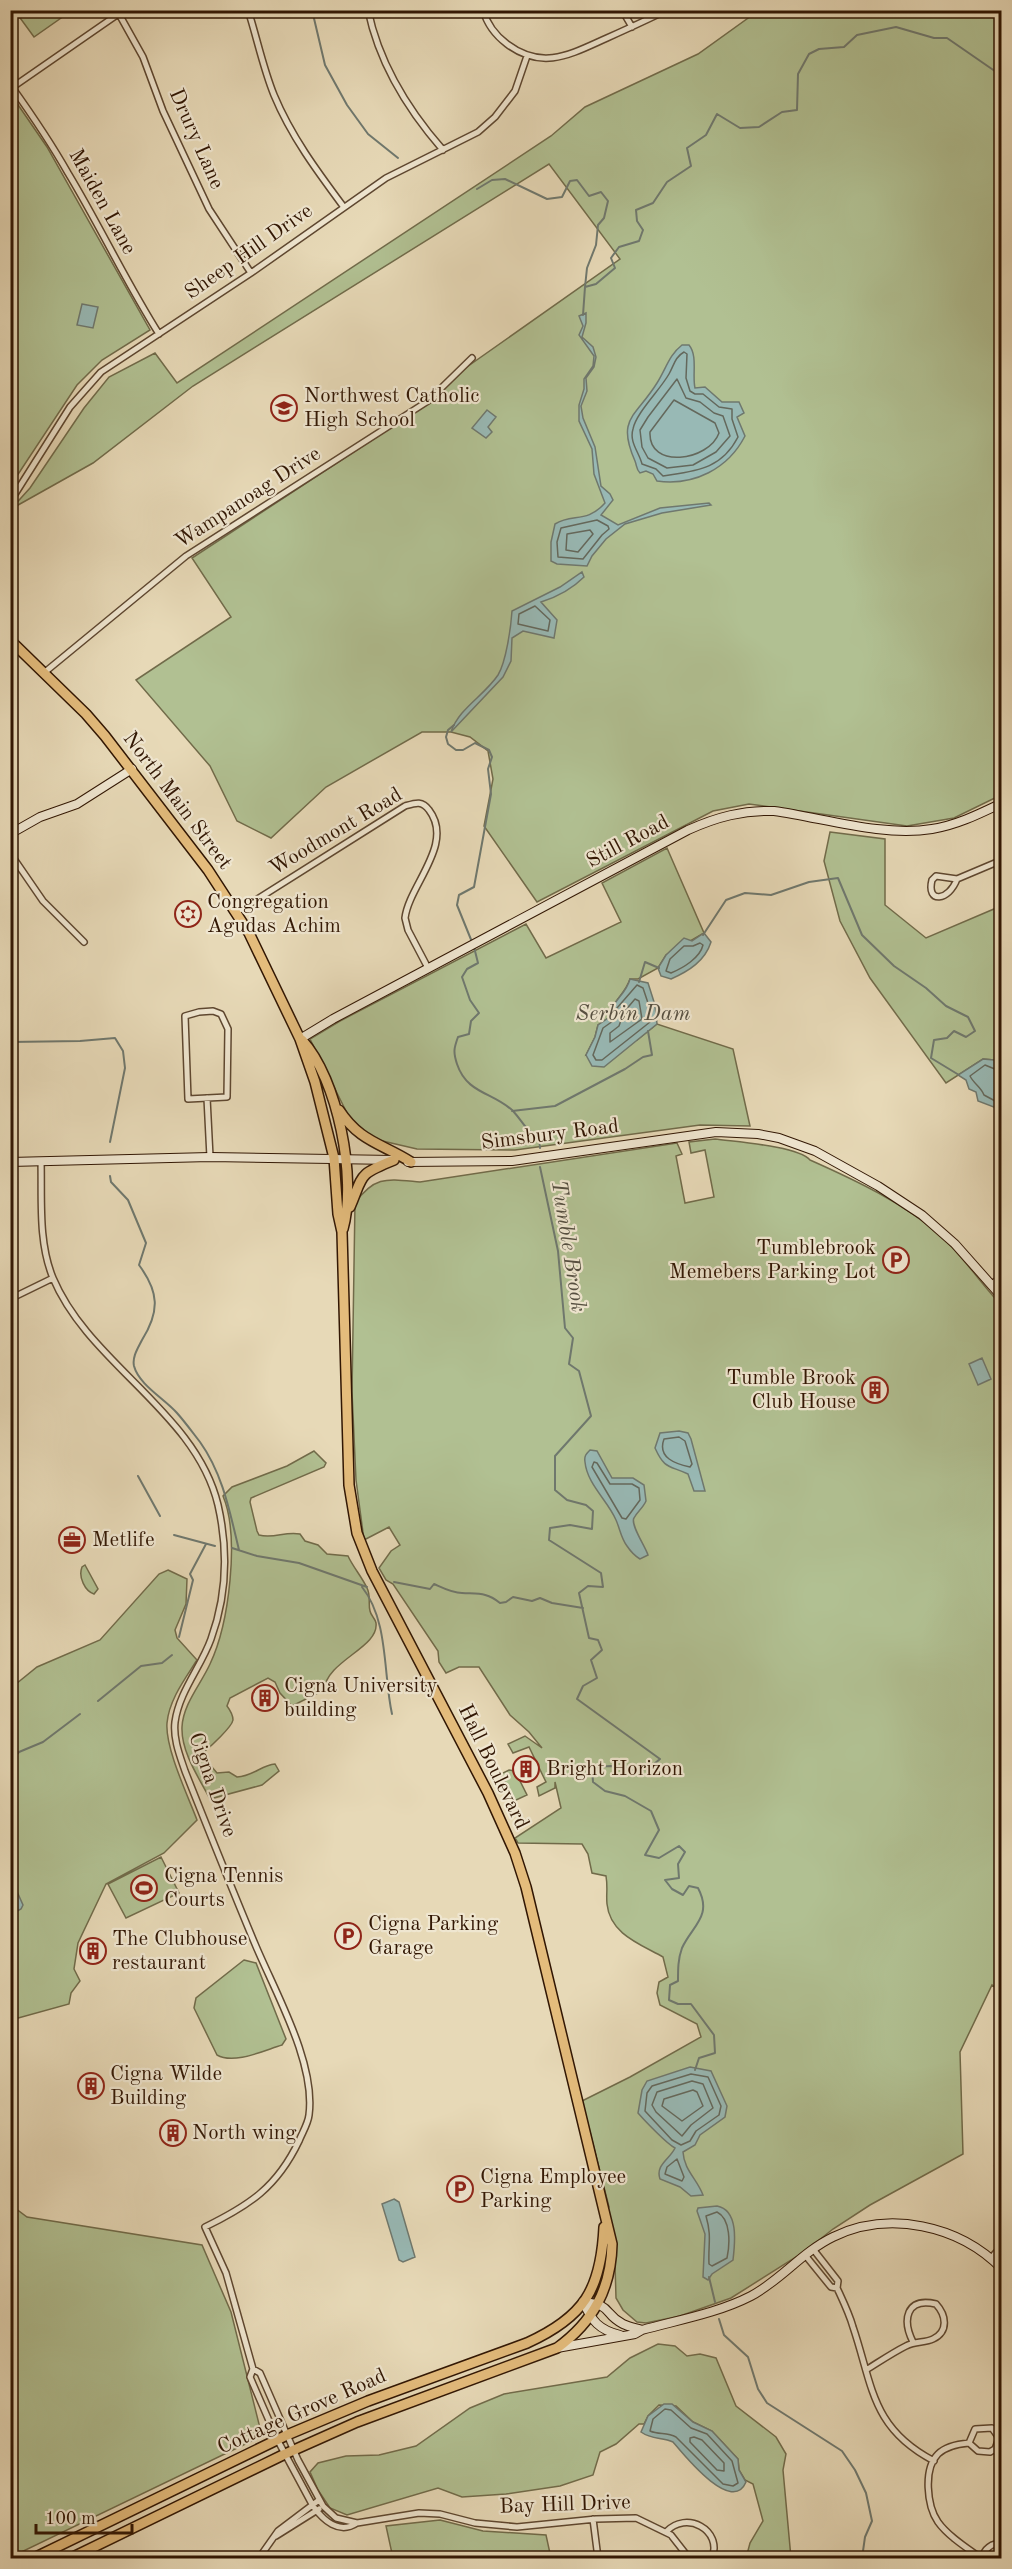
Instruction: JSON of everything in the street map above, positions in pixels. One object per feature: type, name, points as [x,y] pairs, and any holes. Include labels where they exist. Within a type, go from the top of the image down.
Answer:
[{"type":"main road","name":"North Main Street","points":[[10,640],[87,714],[132,769],[237,912],[300,1039],[326,1120],[334,1158]]},
{"type":"main road","name":"North Main Street","points":[[300,1039],[310,1050],[336,1107],[345,1158]]},
{"type":"main road","points":[[336,1107],[348,1124],[362,1137],[391,1149],[411,1162]]},
{"type":"main road","name":"Hall Boulevard","points":[[334,1158],[338,1214],[342,1232],[349,1477],[357,1533],[372,1571],[488,1793],[515,1853],[526,1887],[604,2219],[612,2244],[612,2261],[606,2286],[594,2310]]},
{"type":"main road","name":"Hall Boulevard","points":[[342,1232],[348,1212],[345,1158]]},
{"type":"main road","points":[[348,1212],[355,1190],[363,1176],[394,1160]]},
{"type":"main road","name":"Hall Boulevard","points":[[583,2302],[594,2282],[601,2259],[604,2219]]},
{"type":"main road","name":"Cottage Grove Road","points":[[71,2559],[368,2401],[543,2335],[572,2317],[583,2302]]},
{"type":"main road","name":"Cottage Grove Road","points":[[34,2559],[285,2444],[357,2422],[557,2348],[583,2326],[594,2310]]},
{"type":"main road","points":[[70,2541],[71,2559]]},
{"type":"street","points":[[248,10],[273,94],[305,155],[343,206]]},
{"type":"street","points":[[368,10],[378,48],[390,74],[426,130],[444,150]]},
{"type":"street","points":[[483,10],[490,27],[499,38],[527,56],[545,58],[559,57],[667,10]]},
{"type":"street","points":[[622,10],[632,27]]},
{"type":"street","points":[[11,88],[121,12]]},
{"type":"street","name":"Drury Lane","points":[[121,12],[143,57],[163,111],[209,208],[251,273]]},
{"type":"street","name":"Sheep Hill Drive","points":[[10,502],[70,407],[85,388],[114,362],[251,273],[343,206],[386,178],[471,137],[495,117],[515,91],[527,56]]},
{"type":"street","name":"Maiden Lane","points":[[11,88],[31,112],[69,174],[121,271],[159,334]]},
{"type":"street","name":"Wampanoag Drive","points":[[45,672],[186,556],[428,401],[472,358]]},
{"type":"street","points":[[10,834],[40,817],[77,804],[132,769]]},
{"type":"street","name":"Woodmont Road","points":[[237,912],[405,806],[416,802],[421,803],[432,813],[436,835],[434,851],[405,918],[408,930],[428,968]]},
{"type":"street","name":"Still Road","points":[[300,1039],[333,1019],[688,830],[726,815],[774,811],[887,830],[914,831],[949,826],[1002,803]]},
{"type":"street","points":[[10,853],[43,901],[84,942]]},
{"type":"street","points":[[957,879],[948,894],[941,897],[935,896],[931,891],[932,880],[936,876],[957,879],[1002,860]]},
{"type":"street","points":[[213,1011],[221,1014],[228,1029],[227,1097],[207,1098],[188,1099],[185,1016],[213,1011]]},
{"type":"street","points":[[207,1098],[210,1156]]},
{"type":"street","name":"Simsbury Road","points":[[10,1162],[210,1156],[345,1158],[411,1162],[512,1161],[716,1132],[758,1134],[779,1138],[815,1151],[878,1186],[922,1215],[955,1244],[1002,1297]]},
{"type":"street","name":"Cigna Drive","points":[[41,1161],[42,1232],[53,1278],[78,1324],[175,1427],[196,1456],[210,1484],[221,1521],[225,1559],[224,1589],[211,1641],[179,1707],[175,1724],[177,1746],[212,1840],[292,2030],[308,2080],[309,2116],[291,2158],[261,2195],[242,2209],[205,2228],[226,2273],[253,2369],[250,2377],[285,2444]]},
{"type":"street","points":[[991,1284],[1002,1277]]},
{"type":"street","points":[[10,1299],[53,1278]]},
{"type":"street","points":[[998,2166],[1002,2173]]},
{"type":"street","points":[[557,2348],[625,2336],[734,2304],[769,2284],[813,2249],[833,2237],[860,2228],[888,2223],[931,2227],[965,2240],[1002,2269]]},
{"type":"street","points":[[992,2259],[1002,2246]]},
{"type":"street","points":[[813,2249],[838,2282],[837,2288],[853,2326],[877,2408],[888,2426],[934,2461]]},
{"type":"street","points":[[805,2255],[831,2287],[837,2288]]},
{"type":"street","points":[[583,2302],[594,2310]]},
{"type":"street","points":[[583,2302],[594,2310]]},
{"type":"street","points":[[866,2370],[913,2343],[934,2338],[941,2333],[945,2326],[945,2316],[936,2304],[920,2303],[908,2314],[908,2331],[913,2343]]},
{"type":"street","points":[[594,2310],[606,2307],[622,2324],[642,2330]]},
{"type":"street","points":[[594,2310],[593,2322],[606,2331],[625,2336]]},
{"type":"street","name":"Cigna Drive","points":[[253,2369],[260,2373],[285,2444]]},
{"type":"street","points":[[980,2427],[992,2428],[999,2438],[995,2449],[990,2452],[978,2451],[969,2443],[971,2435],[980,2427]]},
{"type":"street","points":[[969,2443],[946,2449],[937,2455],[934,2461],[928,2493],[934,2515],[951,2536],[982,2559],[988,2547],[1002,2542]]},
{"type":"street","points":[[285,2444],[323,2506],[336,2518],[357,2523]]},
{"type":"street","name":"Bay Hill Drive","points":[[285,2444],[312,2504],[328,2523],[335,2526],[351,2527],[357,2523],[419,2513],[440,2514],[475,2523],[517,2527],[593,2519],[636,2518],[666,2532],[688,2559]]},
{"type":"street","points":[[259,2559],[285,2524],[319,2500]]},
{"type":"street","points":[[274,2536],[323,2506]]},
{"type":"street","points":[[593,2519],[598,2559]]},
{"type":"street","points":[[666,2532],[672,2526],[687,2522],[701,2526],[713,2540],[712,2559]]},
{"type":"green space","points":[[15,11],[71,11],[34,37]]},
{"type":"green space","points":[[758,11],[1001,11],[1001,795],[954,818],[907,826],[749,804],[713,811],[537,902],[484,826],[493,779],[488,751],[470,737],[451,732],[422,732],[326,787],[271,838],[237,821],[210,766],[136,680],[231,617],[192,558],[433,400],[464,369],[620,259],[549,164],[193,386],[93,463],[11,509],[30,488],[84,408],[109,377],[155,353],[177,383],[551,136],[585,107],[698,54]]},
{"type":"green space","points":[[12,96],[47,147],[150,330],[102,360],[77,385],[11,485]]},
{"type":"green space","points":[[830,832],[885,839],[885,905],[926,938],[1001,906],[1001,1081],[999,1066],[994,1060],[983,1059],[946,1083],[870,978],[840,921],[824,861]]},
{"type":"green space","points":[[667,848],[704,933],[666,955],[658,968],[638,979],[630,979],[609,1018],[598,1025],[586,1055],[637,1040],[657,1024],[733,1049],[750,1126],[700,1125],[515,1150],[417,1149],[374,1139],[349,1117],[310,1039],[526,924],[546,958],[621,922],[602,883]]},
{"type":"green space","points":[[715,1139],[766,1145],[793,1151],[895,1203],[941,1236],[1001,1305],[1002,1993],[992,1985],[960,2052],[963,2154],[870,2205],[833,2229],[804,2252],[731,2298],[680,2316],[646,2323],[637,2322],[623,2310],[616,2298],[615,2264],[606,2212],[609,2207],[582,2101],[701,2037],[697,2024],[660,2005],[657,1993],[659,1982],[668,1977],[663,1957],[628,1937],[614,1923],[607,1904],[606,1876],[592,1873],[588,1854],[582,1844],[518,1843],[515,1838],[561,1808],[555,1782],[555,1788],[539,1796],[537,1787],[546,1782],[529,1747],[513,1753],[508,1744],[525,1736],[542,1748],[529,1732],[510,1715],[479,1667],[459,1667],[446,1673],[439,1662],[438,1651],[393,1584],[386,1580],[379,1568],[391,1551],[400,1545],[389,1527],[364,1540],[356,1480],[352,1392],[355,1203],[369,1187],[383,1181],[420,1182],[677,1143],[682,1154],[676,1156],[685,1203],[714,1197],[705,1150],[691,1153],[689,1142]]},
{"type":"green space","points":[[314,1451],[326,1463],[324,1467],[251,1498],[257,1531],[259,1535],[264,1536],[300,1534],[305,1541],[318,1545],[327,1554],[348,1556],[368,1591],[370,1611],[376,1623],[375,1632],[370,1640],[334,1670],[324,1690],[292,1706],[280,1693],[275,1682],[268,1678],[230,1698],[227,1706],[231,1713],[232,1723],[204,1752],[206,1760],[217,1773],[229,1772],[237,1777],[275,1764],[279,1771],[262,1785],[210,1799],[184,1746],[182,1727],[189,1702],[217,1647],[227,1604],[231,1534],[223,1496],[232,1487],[287,1466]]},
{"type":"green space","points":[[85,1565],[98,1589],[94,1594],[83,1583],[81,1571]]},
{"type":"green space","points":[[168,1570],[187,1579],[186,1604],[175,1630],[177,1638],[197,1660],[171,1706],[167,1733],[173,1758],[197,1820],[164,1853],[106,1884],[78,1943],[74,1969],[80,1981],[71,1993],[69,2004],[11,2020],[11,1688],[37,1667],[100,1640],[159,1574]]},
{"type":"green space","points":[[509,1770],[515,1771],[527,1795],[514,1801],[501,1774]]},
{"type":"green space","name":"Cigna Tennis Courts","points":[[161,1857],[179,1893],[126,1918],[108,1884]]},
{"type":"green space","points":[[244,1960],[256,1963],[286,2039],[282,2045],[258,2053],[241,2058],[224,2058],[217,2055],[194,2008],[196,1998]]},
{"type":"green space","points":[[11,2205],[27,2217],[202,2245],[231,2312],[262,2436],[11,2557]]},
{"type":"green space","points":[[658,2344],[675,2346],[687,2356],[700,2354],[716,2358],[736,2406],[776,2437],[786,2454],[783,2470],[791,2558],[746,2558],[750,2543],[763,2521],[753,2484],[745,2480],[739,2470],[738,2459],[712,2431],[693,2422],[676,2406],[659,2405],[648,2416],[644,2424],[639,2424],[616,2444],[600,2452],[593,2475],[560,2486],[506,2494],[462,2497],[438,2488],[347,2515],[330,2508],[310,2472],[318,2463],[346,2456],[379,2455],[416,2446],[470,2408],[504,2394],[607,2377],[630,2358]]},
{"type":"green space","points":[[440,2520],[483,2531],[546,2535],[551,2558],[393,2558],[386,2526]]},
{"type":"water","points":[[82,304],[98,307],[93,328],[77,325]]},
{"type":"water","points":[[586,313],[582,337],[593,347],[596,357],[594,367],[586,378],[587,391],[581,406],[583,418],[595,447],[601,486],[613,500],[601,515],[618,525],[660,508],[709,503],[711,505],[662,513],[625,524],[606,539],[587,566],[557,564],[551,561],[551,542],[555,524],[592,514],[605,503],[594,474],[592,449],[579,421],[579,405],[584,389],[584,379],[593,366],[594,356],[579,335],[583,326],[579,316]]},
{"type":"water","points":[[682,345],[689,345],[692,349],[695,388],[705,387],[722,402],[739,402],[744,413],[737,417],[745,436],[729,458],[708,473],[684,481],[657,481],[653,474],[646,471],[640,473],[638,470],[627,435],[628,426],[671,358]]},
{"type":"water","points":[[487,410],[496,417],[488,427],[492,432],[486,438],[472,428]]},
{"type":"water","points":[[582,572],[584,577],[574,585],[541,602],[557,620],[554,638],[523,631],[512,638],[511,661],[503,677],[451,732],[460,716],[498,675],[506,653],[512,611],[560,587]]},
{"type":"water","points":[[704,933],[711,942],[700,960],[690,969],[671,979],[661,976],[658,968],[666,955],[684,938],[692,941]]},
{"type":"water","name":"Serbin Dam","points":[[630,979],[648,983],[655,1005],[657,1024],[604,1067],[592,1066],[586,1055],[598,1025],[608,1018]]},
{"type":"water","points":[[983,1059],[994,1060],[999,1066],[1001,1117],[994,1107],[978,1101],[976,1092],[969,1089],[966,1080],[958,1075]]},
{"type":"water","points":[[982,1358],[991,1379],[978,1385],[969,1364]]},
{"type":"water","points":[[679,1431],[688,1433],[691,1439],[705,1491],[694,1491],[688,1474],[665,1464],[655,1448],[660,1433]]},
{"type":"water","points":[[590,1450],[597,1451],[612,1478],[633,1478],[644,1485],[646,1501],[633,1521],[648,1555],[640,1559],[625,1543],[616,1520],[590,1478],[585,1458]]},
{"type":"water","points":[[10,1862],[15,1887],[23,1905],[21,1909],[12,1914]]},
{"type":"water","points":[[690,2067],[711,2071],[727,2106],[725,2117],[700,2135],[695,2145],[683,2152],[688,2169],[703,2195],[691,2196],[680,2187],[660,2179],[661,2166],[675,2148],[638,2113],[642,2090],[647,2081]]},
{"type":"water","points":[[394,2199],[399,2202],[415,2257],[403,2262],[399,2260],[382,2204]]},
{"type":"water","points":[[717,2206],[724,2209],[732,2220],[735,2236],[733,2260],[712,2274],[708,2280],[703,2277],[705,2234],[697,2211],[698,2208]]},
{"type":"water","points":[[664,2404],[672,2404],[693,2422],[712,2431],[738,2459],[739,2470],[746,2482],[739,2490],[730,2492],[708,2479],[673,2442],[641,2432],[648,2416]]},
{"type":"waterway","points":[[312,10],[325,65],[347,105],[368,134],[398,158]]},
{"type":"waterway","name":"Tumble Brook","points":[[583,315],[585,287],[596,284],[615,268],[611,258],[619,247],[639,241],[643,230],[637,221],[636,210],[653,203],[667,182],[691,166],[687,148],[706,135],[717,114],[740,128],[759,127],[782,112],[797,110],[798,74],[809,54],[819,49],[844,47],[857,35],[896,27],[934,38],[947,38],[1002,76]]},
{"type":"waterway","points":[[477,189],[492,180],[505,179],[547,199],[562,197],[570,181],[577,180],[589,196],[601,192],[608,201],[604,218],[598,225],[596,245],[587,268],[585,287]]},
{"type":"waterway","name":"Tumble Brook","points":[[454,725],[448,730],[446,737],[448,744],[456,750],[463,750],[475,743],[489,750],[492,757],[488,769],[491,794],[474,887],[459,895],[457,905],[472,942]]},
{"type":"waterway","points":[[703,935],[726,900],[745,893],[771,895],[809,882],[838,878],[862,935],[894,966],[926,988],[946,1006],[968,1017],[975,1031],[966,1037],[954,1031],[947,1038],[934,1040],[931,1058],[959,1075]]},
{"type":"waterway","name":"Tumble Brook","points":[[474,947],[478,963],[467,969],[462,977],[470,1000],[479,1013],[471,1021],[469,1034],[458,1037],[454,1050],[457,1064],[467,1081],[513,1111],[527,1128],[539,1137],[540,1148]]},
{"type":"waterway","points":[[639,982],[645,962],[659,968]]},
{"type":"waterway","points":[[512,1111],[555,1106],[643,1057],[652,1055],[648,1031]]},
{"type":"waterway","points":[[10,1042],[115,1038],[123,1051],[125,1068],[110,1142]]},
{"type":"waterway","name":"Tumble Brook","points":[[540,1167],[558,1251],[565,1328],[573,1338],[569,1364],[579,1371],[591,1416],[555,1456],[555,1490],[567,1500],[586,1505],[593,1511],[592,1529],[570,1525],[550,1528],[549,1540],[601,1573],[603,1587],[588,1586],[579,1593],[589,1638],[598,1640],[602,1650],[591,1660],[597,1678],[583,1686],[577,1699],[660,1759],[642,1770],[611,1766],[592,1768],[593,1782],[605,1791],[625,1796],[651,1811],[659,1830],[645,1855],[659,1858],[679,1846],[685,1852],[678,1864],[679,1878],[665,1880],[672,1889],[683,1895],[689,1886],[698,1888],[702,1898],[702,1913],[682,1948],[678,1981],[670,1985],[669,2000],[678,2004],[691,2004],[714,2035],[715,2053],[699,2058],[695,2070]]},
{"type":"waterway","points":[[110,1176],[111,1182],[128,1200],[146,1243],[139,1265],[150,1284],[155,1302],[152,1320],[136,1353],[134,1366],[141,1379],[177,1413],[208,1454],[225,1494],[239,1550]]},
{"type":"waterway","points":[[138,1476],[160,1516]]},
{"type":"waterway","points":[[174,1535],[215,1546]]},
{"type":"waterway","points":[[179,1637],[193,1580],[190,1574],[206,1544]]},
{"type":"waterway","points":[[232,1548],[257,1556],[299,1563],[367,1587]]},
{"type":"waterway","points":[[394,1582],[430,1589],[434,1584],[455,1592],[486,1595],[500,1603],[513,1597],[532,1601],[540,1598],[552,1603],[583,1608]]},
{"type":"waterway","points":[[362,1587],[371,1601],[381,1632],[392,1714]]},
{"type":"waterway","points":[[98,1701],[141,1666],[162,1663],[172,1655]]},
{"type":"waterway","points":[[10,1762],[19,1752],[43,1742],[80,1714]]},
{"type":"waterway","name":"Tumble Brook","points":[[709,2277],[715,2302]]},
{"type":"waterway","name":"Tumble Brook","points":[[719,2319],[724,2335],[748,2357],[758,2389],[767,2403],[842,2451],[855,2470],[866,2493],[872,2521],[865,2537],[862,2558]]},
{"type":"place","name":"Northwest Catholic High School","points":[[284,408]]},
{"type":"place","name":"Congregation Agudas Achim","points":[[188,914]]},
{"type":"place","name":"Tumblebrook Memebers Parking Lot","points":[[896,1260]]},
{"type":"place","name":"Tumble Brook Club House","points":[[875,1390]]},
{"type":"place","name":"Metlife","points":[[72,1540]]},
{"type":"place","name":"Cigna University building","points":[[265,1698]]},
{"type":"place","name":"Bright Horizon","points":[[526,1769]]},
{"type":"place","name":"Cigna Tennis Courts","points":[[144,1888]]},
{"type":"place","name":"Cigna Parking Garage","points":[[348,1936]]},
{"type":"place","name":"The Clubhouse restaurant","points":[[93,1951]]},
{"type":"place","name":"Cigna Wilde Building","points":[[91,2086]]},
{"type":"place","name":"North wing","points":[[173,2133]]},
{"type":"place","name":"Cigna Employee Parking","points":[[460,2189]]}]
